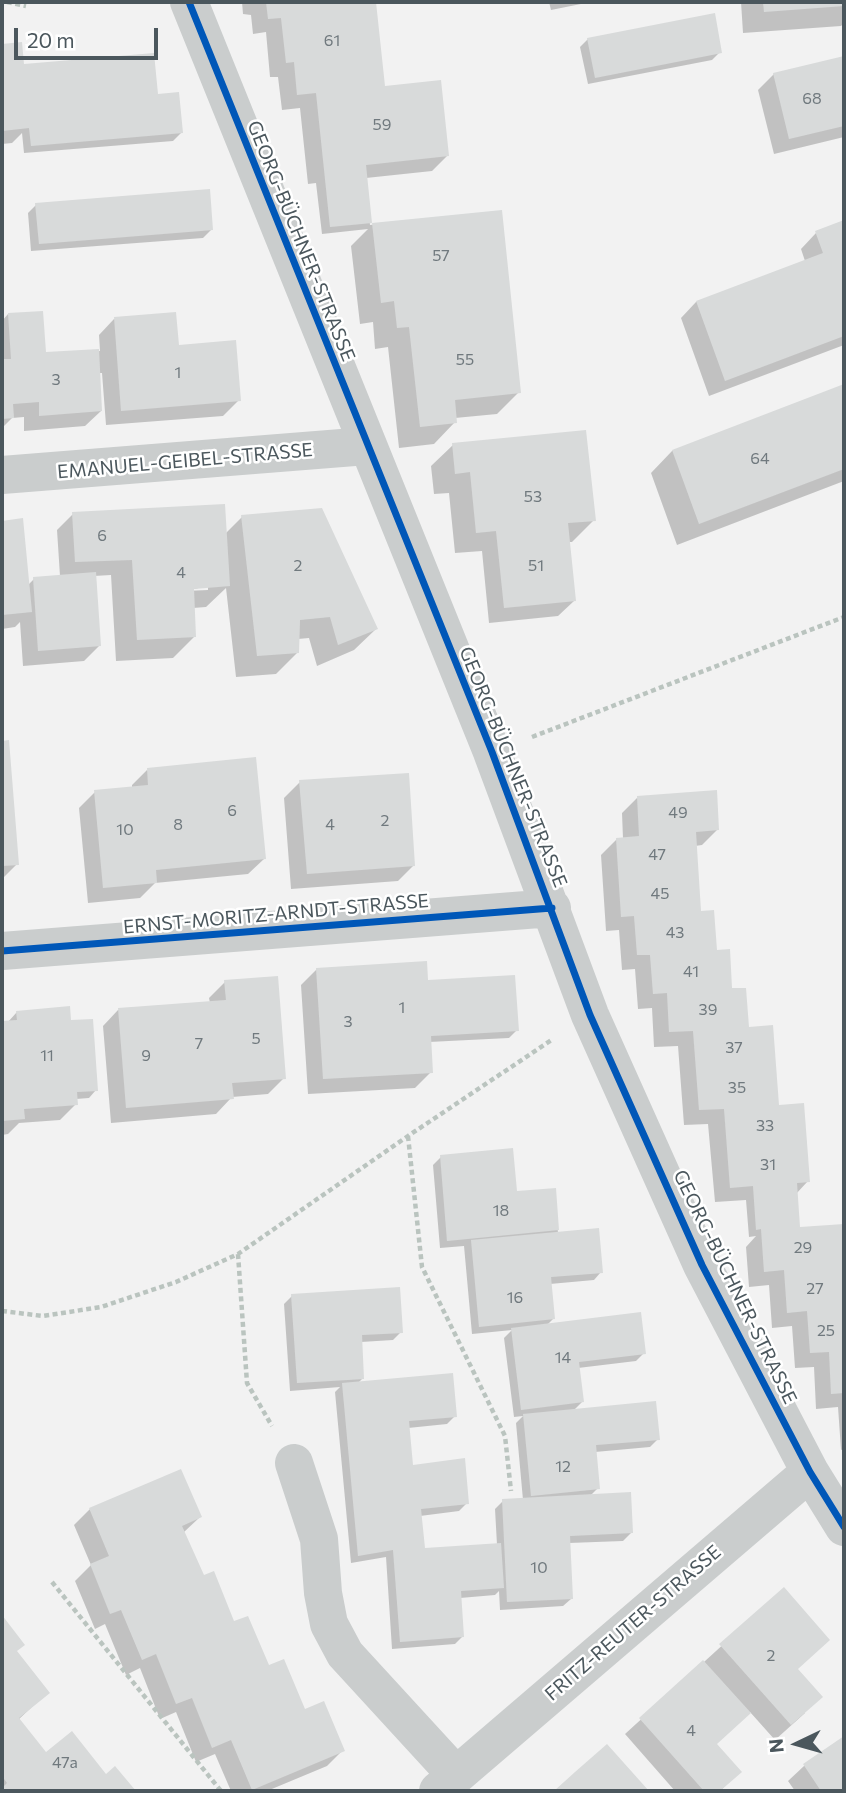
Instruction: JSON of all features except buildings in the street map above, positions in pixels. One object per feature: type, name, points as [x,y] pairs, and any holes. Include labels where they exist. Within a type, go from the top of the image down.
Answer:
[{"type":"street","name":"GEORG-BÜCHNER-STRASSE","points":[[189,2],[492,752],[590,1014],[702,1265],[810,1472],[844,1527]]},
{"type":"street","name":"EMANUEL-GEIBEL-STRASSE","points":[[2,475],[368,446]]},
{"type":"street","name":"ERNST-MORITZ-ARNDT-STRASSE","points":[[2,951],[552,908]]},
{"type":"street","name":"FRITZ-REUTER-STRASSE","points":[[294,1463],[319,1539],[323,1593],[329,1624],[345,1654],[447,1783],[810,1472]]},
{"type":"path","points":[[7,2],[26,6]]},
{"type":"path","points":[[492,752],[844,617]]},
{"type":"path","points":[[2,1311],[43,1316],[101,1307],[176,1282],[238,1254],[590,1014]]},
{"type":"path","points":[[408,1136],[422,1267],[505,1436],[511,1491]]},
{"type":"path","points":[[238,1254],[247,1383],[294,1463]]},
{"type":"path","points":[[52,1582],[221,1791]]},
{"type":"cycle path","points":[[189,2],[492,752],[590,1015],[702,1265],[810,1472],[844,1527]]},
{"type":"cycle path","points":[[2,951],[552,908]]}]
